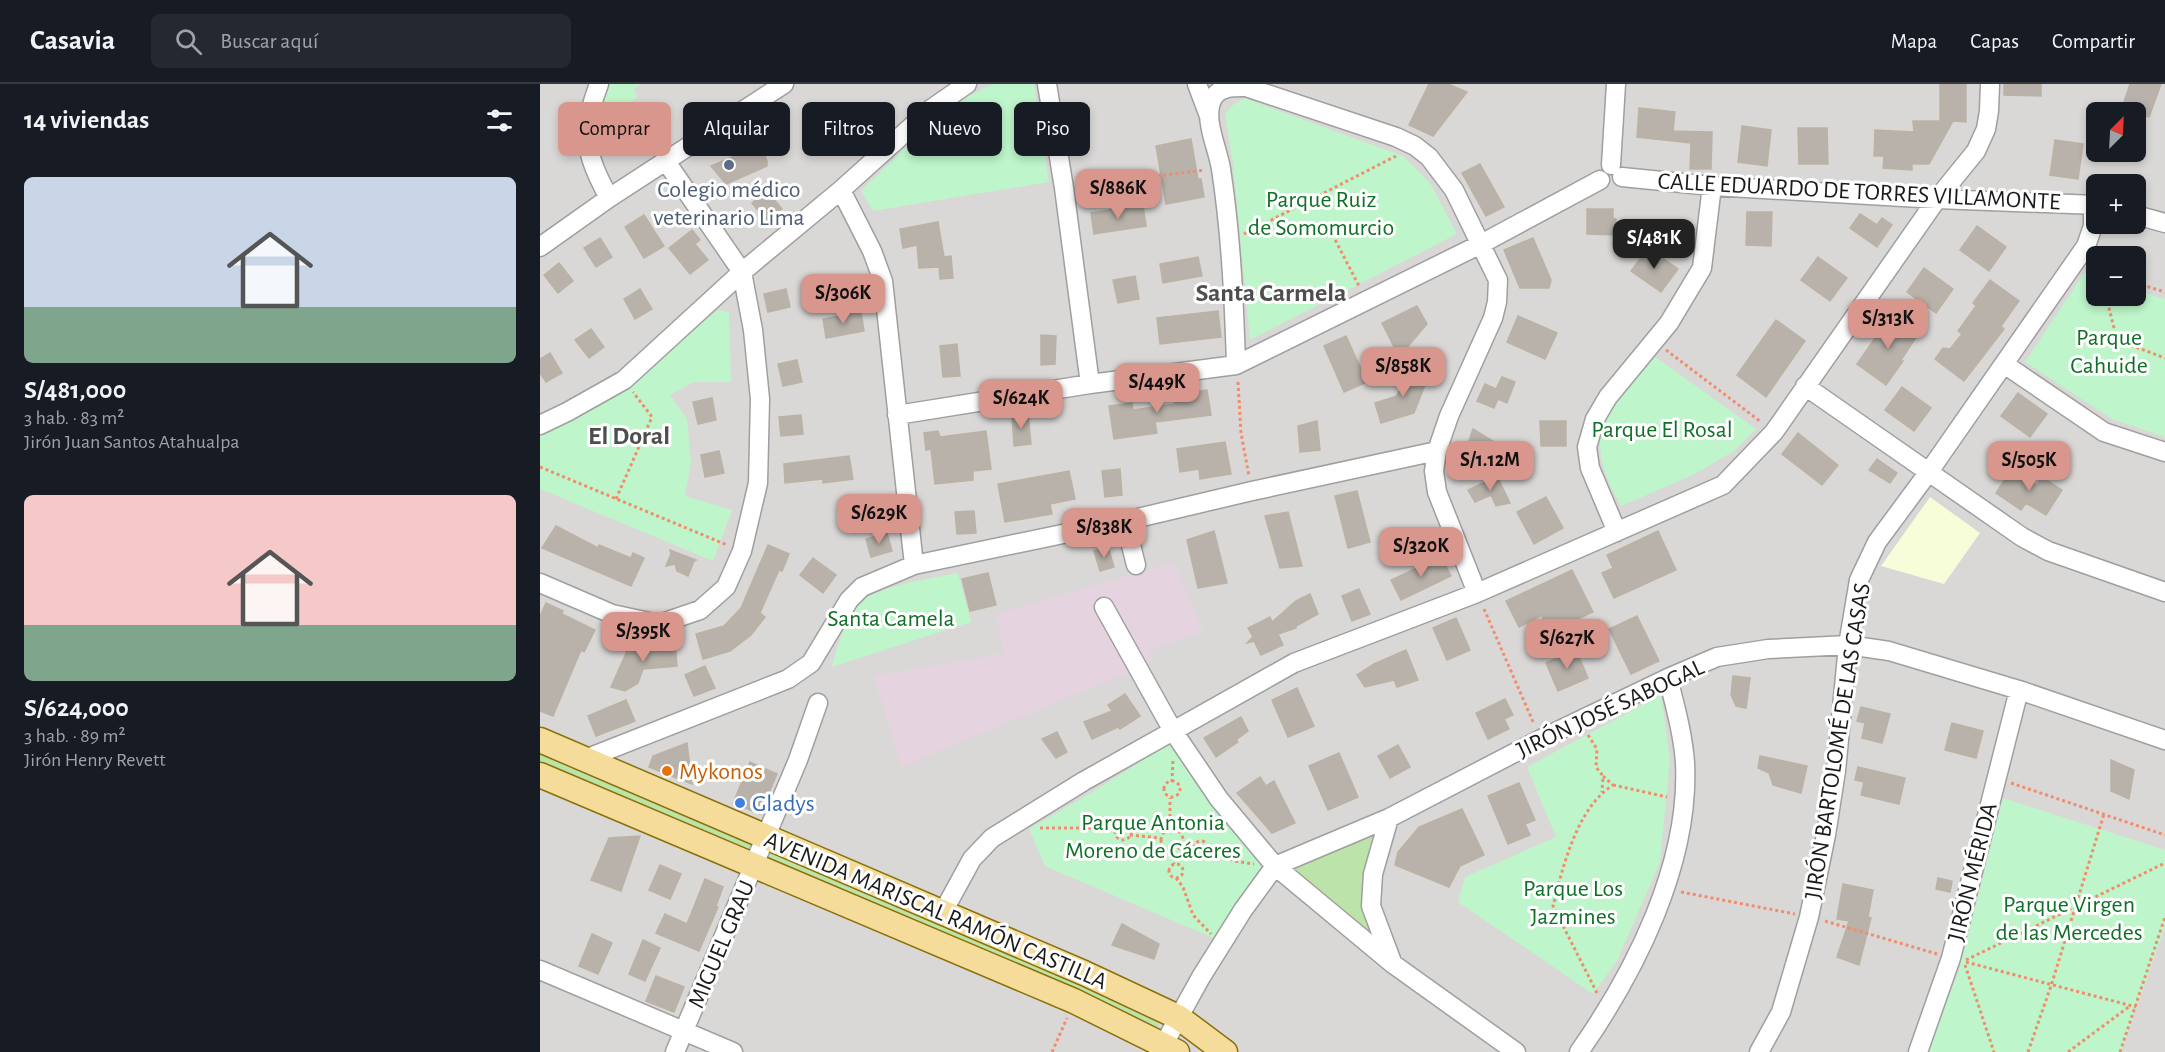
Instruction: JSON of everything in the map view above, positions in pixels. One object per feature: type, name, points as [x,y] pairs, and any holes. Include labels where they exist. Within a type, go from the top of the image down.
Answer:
[{"type":"main road","name":"AVENIDA MARISCAL RAMÓN CASTILLA","points":[[540,740],[1084,973],[1178,1017],[1225,1052]]},
{"type":"main road","name":"AVENIDA MARISCAL RAMÓN CASTILLA","points":[[540,775],[1074,1001],[1170,1048]]},
{"type":"street","points":[[599,84],[588,118],[587,144],[594,168],[609,198]]},
{"type":"street","points":[[540,247],[665,160],[784,84]]},
{"type":"street","points":[[540,425],[624,380],[742,272],[841,190],[931,110],[967,84]]},
{"type":"street","points":[[1047,84],[1064,188],[1090,384]]},
{"type":"street","points":[[1197,84],[1209,117],[1221,168],[1234,300],[1236,365]]},
{"type":"street","points":[[1616,84],[1616,171]]},
{"type":"street","points":[[943,912],[972,859],[993,838],[1084,781],[1294,663],[1477,593],[1723,485],[1774,432],[1937,199],[1976,150],[1986,129],[1990,84]]},
{"type":"street","points":[[1209,117],[1213,98],[1219,92],[1239,86],[1396,137],[1414,146],[1429,158],[1454,190],[1497,280],[1493,318],[1449,416],[1437,451],[1434,471],[1437,492],[1477,593]]},
{"type":"street","points":[[540,583],[612,614],[659,624],[700,610],[726,587],[742,551],[758,483],[760,399],[742,272],[665,160]]},
{"type":"street","name":"CALLE EDUARDO DE TORRES VILLAMONTE","points":[[1481,244],[1600,180],[1607,186],[1614,187],[1619,183],[1616,171],[1712,186],[2086,205]]},
{"type":"street","points":[[1617,532],[1590,468],[1587,447],[1594,419],[1608,397],[1669,323],[1702,268],[1712,186]]},
{"type":"street","points":[[841,190],[872,251],[883,281],[914,565]]},
{"type":"street","points":[[2146,218],[2165,223]]},
{"type":"street","name":"JIRÓN BARTOLOMÉ DE LAS CASAS","points":[[1759,1052],[1781,1012],[1809,917],[1826,835],[1836,771],[1848,645],[1859,580],[1863,570],[1877,542],[1928,473],[2086,246],[2090,234]]},
{"type":"street","points":[[897,415],[1090,384],[1236,365],[1481,244]]},
{"type":"street","points":[[716,296],[736,300],[750,316]]},
{"type":"street","points":[[2004,364],[2104,432],[2165,452]]},
{"type":"street","points":[[1805,386],[2022,537],[2048,551],[2165,592]]},
{"type":"street","points":[[585,759],[788,679],[810,663],[849,600],[862,587],[914,565],[1125,521],[1437,451]]},
{"type":"street","points":[[1125,521],[1136,565]]},
{"type":"street","points":[[1104,606],[1173,731],[1219,799],[1275,867],[1393,964],[1516,1052]]},
{"type":"street","name":"JIRÓN JOSÉ SABOGAL","points":[[1275,867],[1389,818],[1540,739],[1668,678],[1718,657],[1768,649],[1848,645],[1889,651],[2019,690],[2165,740]]},
{"type":"street","points":[[1579,1052],[1607,1011],[1628,974],[1664,889],[1678,839],[1684,800],[1685,763],[1680,726],[1668,678]]},
{"type":"street","name":"JIRÓN MÉRIDA","points":[[1917,1052],[1957,959],[1995,778],[2019,690]]},
{"type":"street","name":"MIGUEL GRAU","points":[[675,1052],[798,760],[818,703]]},
{"type":"street","points":[[1389,818],[1373,874],[1371,906],[1393,964]]},
{"type":"street","points":[[1170,1048],[1178,1017],[1221,945],[1275,867]]},
{"type":"street","points":[[540,970],[733,1052]]},
{"type":"path","points":[[1229,242],[1414,146]]},
{"type":"path","points":[[1064,188],[1221,168]]},
{"type":"path","points":[[1327,224],[1367,300]]},
{"type":"path","points":[[2146,286],[2165,292]]},
{"type":"path","points":[[2108,306],[2117,340],[2165,358]]},
{"type":"path","points":[[1655,341],[1774,432]]},
{"type":"path","points":[[1236,365],[1242,434],[1252,491]]},
{"type":"path","points":[[616,499],[652,417],[624,380]]},
{"type":"path","points":[[540,467],[742,551]]},
{"type":"path","points":[[1477,593],[1540,739]]},
{"type":"path","points":[[1585,718],[1584,729],[1597,749],[1596,767],[1603,776],[1614,785],[1684,800]]},
{"type":"path","points":[[1602,792],[1603,776]]},
{"type":"path","points":[[1995,778],[2165,835]]},
{"type":"path","points":[[1170,797],[1179,793],[1180,788],[1175,782],[1170,782],[1165,787],[1166,794],[1170,797],[1170,829]]},
{"type":"path","points":[[1607,1011],[1581,965],[1553,906],[1566,858],[1590,807],[1602,792],[1614,785]]},
{"type":"path","points":[[2028,1052],[2051,986],[2104,814]]},
{"type":"path","points":[[1031,830],[1116,828],[1120,825],[1127,825],[1130,835]]},
{"type":"path","points":[[1116,828],[1116,836],[1119,839],[1127,839],[1130,835]]},
{"type":"path","points":[[1171,851],[1178,849],[1182,843],[1180,833],[1170,829],[1160,838],[1162,845],[1171,851],[1175,864]]},
{"type":"path","points":[[1130,835],[1160,838]]},
{"type":"path","points":[[1195,846],[1204,842],[1207,844],[1208,851]]},
{"type":"path","points":[[1182,843],[1195,846]]},
{"type":"path","points":[[1195,846],[1196,852],[1200,855],[1208,851],[1217,851],[1234,861],[1275,867]]},
{"type":"path","points":[[1957,959],[2165,863]]},
{"type":"path","points":[[1176,878],[1182,875],[1183,871],[1181,866],[1175,864],[1170,866],[1171,877],[1176,878],[1183,887],[1193,915],[1221,945]]},
{"type":"path","points":[[2120,1052],[2165,917]]},
{"type":"path","points":[[1957,959],[2136,1007]]},
{"type":"path","points":[[1957,959],[1994,1052]]},
{"type":"path","points":[[1052,1052],[1074,1001]]},
{"type":"path","points":[[2068,1052],[2130,1006]]},
{"type":"shaded area","points":[[540,84],[2165,84],[2165,1052],[540,1052]]},
{"type":"shaded area","points":[[1930,497],[1980,533],[1944,584],[1881,566]]},
{"type":"shaded area","points":[[1174,562],[1203,631],[1149,651],[1153,662],[901,767],[874,676],[1004,653],[996,614]]},
{"type":"green space","points":[[610,84],[641,84],[634,89],[637,98],[630,102],[603,101]]},
{"type":"green space","points":[[995,84],[1034,84],[1037,102],[1014,102],[1014,156],[1045,156],[1049,182],[873,211],[861,191],[907,147],[907,156],[1002,156],[1002,102],[961,102]]},
{"type":"green space","name":"Parque Ruiz de Somomurcio","points":[[1244,98],[1403,156],[1430,183],[1457,234],[1250,340],[1233,164],[1225,114]]},
{"type":"green space","name":"Parque Cahuide","points":[[2084,273],[2086,274],[2086,306],[2146,306],[2146,293],[2165,299],[2165,437],[2112,419],[2025,362]]},
{"type":"green space","points":[[718,310],[729,312],[731,382],[694,382],[670,395],[687,419],[691,462],[685,496],[732,510],[713,561],[540,489],[540,433],[565,423],[622,391]]},
{"type":"green space","name":"Parque El Rosal","points":[[1654,356],[1756,429],[1734,451],[1693,475],[1621,506],[1608,481],[1602,460],[1600,441],[1603,424],[1622,392]]},
{"type":"green space","name":"Santa Camela","points":[[958,573],[971,622],[832,667],[847,622],[857,606],[864,600],[895,586]]},
{"type":"green space","name":"Parque Los Jazmines","points":[[1661,695],[1670,760],[1660,862],[1617,961],[1593,994],[1458,902],[1465,877],[1556,837],[1527,767]]},
{"type":"green space","name":"Parque Antonia Moreno de Cáceres","points":[[1173,741],[1265,867],[1218,940],[1045,866],[1029,829]]},
{"type":"green space","points":[[540,746],[757,840],[751,854],[540,768]]},
{"type":"green space","name":"Parque Virgen de las Mercedes","points":[[2003,798],[2165,850],[2165,927],[2121,1052],[1927,1052],[1959,970]]},
{"type":"green space","points":[[1377,828],[1369,847],[1365,904],[1385,950],[1282,867]]},
{"type":"green space","points":[[770,846],[1160,1020],[1158,1026],[1148,1029],[768,860],[764,856]]},
{"type":"building","points":[[1429,84],[1448,84],[1467,92],[1433,136],[1409,125]]},
{"type":"building","points":[[1940,84],[1966,84],[1966,122],[1953,121],[1929,164],[1912,164],[1912,170],[1883,168],[1884,156],[1874,156],[1875,130],[1914,132],[1913,121],[1940,121]]},
{"type":"building","points":[[2004,84],[2041,84],[2041,96],[2004,95]]},
{"type":"building","points":[[2130,84],[2161,84],[2149,117],[2146,116],[2146,102],[2124,102]]},
{"type":"building","points":[[1639,108],[1675,112],[1673,131],[1712,132],[1711,169],[1690,169],[1691,143],[1637,137]]},
{"type":"building","points":[[1742,126],[1771,130],[1767,166],[1738,162]]},
{"type":"building","points":[[1798,128],[1827,128],[1828,164],[1799,164]]},
{"type":"building","points":[[1191,139],[1198,179],[1201,179],[1204,197],[1166,204],[1156,146]]},
{"type":"building","points":[[2055,140],[2083,144],[2078,179],[2050,175]]},
{"type":"building","points":[[734,156],[765,156],[767,161],[767,166],[726,184],[711,166]]},
{"type":"building","points":[[1480,164],[1504,207],[1486,216],[1462,173]]},
{"type":"building","points":[[767,191],[782,209],[767,221],[752,203]]},
{"type":"building","points":[[1143,205],[1146,226],[1094,234],[1091,213]]},
{"type":"building","points":[[1587,209],[1613,209],[1613,218],[1616,219],[1616,235],[1587,234]]},
{"type":"building","points":[[1747,212],[1772,212],[1771,246],[1746,245]]},
{"type":"building","points":[[1860,214],[1877,225],[1882,218],[1892,225],[1877,247],[1850,228]]},
{"type":"building","points":[[644,215],[664,246],[644,258],[625,227]]},
{"type":"building","points":[[938,222],[944,257],[951,256],[953,278],[940,279],[939,267],[919,268],[917,245],[903,248],[900,229]]},
{"type":"building","points":[[1977,226],[2006,247],[1989,271],[1960,250]]},
{"type":"building","points":[[692,230],[700,240],[695,244],[708,260],[690,274],[669,248]]},
{"type":"building","points":[[600,238],[612,257],[596,267],[584,248]]},
{"type":"building","points":[[1533,238],[1551,280],[1549,288],[1520,288],[1504,250]]},
{"type":"building","points":[[1648,248],[1678,269],[1661,292],[1631,271]]},
{"type":"building","points":[[1198,257],[1202,276],[1163,283],[1160,264]]},
{"type":"building","points":[[1818,257],[1847,278],[1830,301],[1801,280]]},
{"type":"building","points":[[559,263],[573,281],[558,293],[544,275]]},
{"type":"building","points":[[1924,268],[1953,289],[1936,313],[1907,292]]},
{"type":"building","points":[[1135,276],[1139,299],[1118,303],[1113,280]]},
{"type":"building","points":[[1990,280],[2019,301],[2001,326],[2004,329],[1964,381],[1935,359],[1943,348],[1950,349],[1962,334],[1958,331],[1976,306],[1973,303]]},
{"type":"building","points":[[640,289],[652,309],[635,319],[624,299]]},
{"type":"building","points":[[786,289],[790,307],[768,312],[764,294]]},
{"type":"building","points":[[1417,306],[1427,324],[1399,357],[1382,323]]},
{"type":"building","points":[[1218,311],[1221,337],[1160,344],[1157,318]]},
{"type":"building","points":[[861,312],[864,331],[826,338],[823,319]]},
{"type":"building","points":[[1518,316],[1557,333],[1545,359],[1507,342]]},
{"type":"building","points":[[1776,320],[1805,341],[1766,397],[1737,375]]},
{"type":"building","points":[[1882,320],[1894,328],[1900,320],[1919,333],[1886,385],[1857,364],[1876,337],[1873,335]]},
{"type":"building","points":[[591,329],[604,347],[589,358],[575,340]]},
{"type":"building","points":[[1041,335],[1056,336],[1055,364],[1041,365]]},
{"type":"building","points":[[1346,336],[1367,382],[1344,392],[1324,346]]},
{"type":"building","points":[[957,344],[960,376],[943,377],[940,346]]},
{"type":"building","points":[[550,353],[562,373],[546,382],[540,373],[540,359]]},
{"type":"building","points":[[797,360],[802,382],[783,386],[778,364]]},
{"type":"building","points":[[1409,364],[1427,380],[1414,413],[1381,423],[1375,403],[1397,396]]},
{"type":"building","points":[[1502,377],[1515,382],[1507,403],[1498,399],[1494,408],[1477,401],[1485,384],[1496,389]]},
{"type":"building","points":[[1902,387],[1931,408],[1914,431],[1885,410]]},
{"type":"building","points":[[1207,390],[1211,415],[1155,422],[1157,433],[1114,439],[1109,406],[1132,403],[1133,410],[1175,404],[1174,394]]},
{"type":"building","points":[[2018,393],[2047,414],[2030,437],[2001,416]]},
{"type":"building","points":[[712,398],[716,420],[698,424],[693,402]]},
{"type":"building","points":[[1028,414],[1031,444],[1014,446],[1012,415]]},
{"type":"building","points":[[801,415],[803,434],[781,436],[779,417]]},
{"type":"building","points":[[1317,421],[1320,450],[1300,452],[1298,426]]},
{"type":"building","points":[[1540,421],[1566,421],[1566,446],[1541,446]]},
{"type":"building","points":[[1473,429],[1501,446],[1498,455],[1465,452]]},
{"type":"building","points":[[938,431],[940,437],[986,431],[991,469],[973,471],[973,480],[935,484],[931,449],[926,450],[924,433]]},
{"type":"building","points":[[1798,433],[1838,465],[1822,485],[1782,454]]},
{"type":"building","points":[[1225,442],[1231,474],[1200,479],[1199,469],[1180,472],[1177,449]]},
{"type":"building","points":[[719,451],[724,473],[705,477],[701,455]]},
{"type":"building","points":[[849,456],[853,479],[823,483],[823,479],[785,483],[784,464]]},
{"type":"building","points":[[1877,459],[1897,473],[1890,483],[1869,470]]},
{"type":"building","points":[[2012,468],[2037,485],[2042,477],[2062,490],[2046,515],[2026,503],[2021,510],[1996,493]]},
{"type":"building","points":[[1120,469],[1122,495],[1105,497],[1102,471]]},
{"type":"building","points":[[1069,471],[1075,499],[1050,504],[1052,514],[1005,522],[998,484]]},
{"type":"building","points":[[1497,476],[1510,503],[1496,506],[1491,495],[1475,502],[1468,490]]},
{"type":"building","points":[[1357,491],[1370,542],[1348,548],[1335,496]]},
{"type":"building","points":[[1546,497],[1563,528],[1534,544],[1517,512]]},
{"type":"building","points":[[974,511],[976,533],[957,534],[955,512]]},
{"type":"building","points":[[1288,512],[1302,566],[1280,568],[1265,516]]},
{"type":"building","points":[[556,526],[598,548],[599,545],[631,558],[633,553],[644,558],[631,586],[542,548]]},
{"type":"building","points":[[1214,531],[1227,583],[1198,588],[1187,540]]},
{"type":"building","points":[[1658,531],[1676,570],[1614,598],[1602,573],[1613,568],[1607,555]]},
{"type":"building","points":[[887,533],[892,551],[871,557],[866,539]]},
{"type":"building","points":[[768,545],[789,554],[782,571],[779,570],[760,613],[765,617],[751,635],[730,651],[703,659],[696,634],[724,626],[741,608]]},
{"type":"building","points":[[1108,547],[1114,567],[1100,571],[1094,551]]},
{"type":"building","points":[[670,550],[696,560],[688,576],[677,571],[675,564],[666,566],[671,554]]},
{"type":"building","points":[[1441,557],[1451,576],[1401,600],[1391,580]]},
{"type":"building","points":[[813,558],[836,575],[823,593],[800,575]]},
{"type":"building","points":[[1572,570],[1593,612],[1546,634],[1542,615],[1519,627],[1506,601]]},
{"type":"building","points":[[988,573],[996,605],[970,611],[962,579]]},
{"type":"building","points":[[1359,589],[1370,614],[1352,621],[1342,596]]},
{"type":"building","points":[[1310,594],[1318,614],[1296,628],[1278,634],[1283,645],[1261,655],[1254,641],[1247,643],[1253,637],[1248,628],[1270,617],[1272,622],[1296,601]]},
{"type":"building","points":[[546,603],[563,611],[562,614],[595,630],[584,652],[581,650],[553,716],[540,711],[540,616]]},
{"type":"building","points":[[1637,616],[1659,661],[1631,674],[1609,629]]},
{"type":"building","points":[[1456,618],[1470,650],[1447,660],[1433,628]]},
{"type":"building","points":[[631,642],[657,648],[657,643],[675,642],[677,666],[643,669],[638,683],[625,691],[611,687]]},
{"type":"building","points":[[1406,650],[1418,680],[1397,687],[1394,680],[1365,687],[1357,675],[1374,664]]},
{"type":"building","points":[[1576,650],[1588,678],[1558,691],[1546,663]]},
{"type":"building","points":[[705,666],[715,688],[694,696],[685,675]]},
{"type":"building","points":[[1733,676],[1750,678],[1746,708],[1736,706],[1731,695]]},
{"type":"building","points":[[1297,688],[1314,726],[1288,737],[1272,700]]},
{"type":"building","points":[[1125,694],[1140,716],[1120,729],[1118,727],[1092,739],[1084,722],[1112,711],[1108,705]]},
{"type":"building","points":[[1505,699],[1513,715],[1504,719],[1509,729],[1488,739],[1476,713]]},
{"type":"building","points":[[626,700],[635,721],[596,736],[588,716]]},
{"type":"building","points":[[1861,707],[1890,714],[1882,743],[1862,738],[1865,723],[1857,721]]},
{"type":"building","points":[[1241,717],[1248,731],[1236,740],[1238,742],[1216,757],[1204,738]]},
{"type":"building","points":[[1952,723],[1983,731],[1976,758],[1945,750]]},
{"type":"building","points":[[1057,732],[1067,752],[1056,758],[1042,739]]},
{"type":"building","points":[[687,743],[692,784],[649,767],[653,756]]},
{"type":"building","points":[[1398,745],[1410,767],[1390,778],[1378,756]]},
{"type":"building","points":[[1339,753],[1358,797],[1328,810],[1309,766]]},
{"type":"building","points":[[1760,756],[1807,766],[1801,793],[1773,785],[1769,773],[1758,768]]},
{"type":"building","points":[[2111,760],[2134,770],[2129,799],[2111,791]]},
{"type":"building","points":[[750,762],[777,774],[760,814],[733,803]]},
{"type":"building","points":[[1858,767],[1905,778],[1899,804],[1861,795],[1864,782],[1855,780]]},
{"type":"building","points":[[1260,777],[1266,786],[1274,781],[1295,823],[1272,833],[1237,793]]},
{"type":"building","points":[[1519,783],[1535,820],[1525,824],[1530,835],[1508,844],[1488,796]]},
{"type":"building","points":[[1462,809],[1484,855],[1460,866],[1449,887],[1395,865],[1398,852],[1419,827]]},
{"type":"building","points":[[640,836],[621,891],[591,880],[609,838]]},
{"type":"building","points":[[660,865],[681,874],[670,899],[649,890]]},
{"type":"building","points":[[1938,878],[1952,881],[1950,892],[1936,889]]},
{"type":"building","points":[[705,879],[723,887],[716,906],[718,907],[699,951],[656,933],[665,914],[687,924]]},
{"type":"building","points":[[1843,884],[1873,890],[1868,917],[1871,918],[1859,965],[1837,957],[1849,921],[1837,919]]},
{"type":"building","points":[[1122,924],[1159,944],[1154,959],[1112,945]]},
{"type":"building","points":[[592,934],[612,943],[598,974],[579,966]]},
{"type":"building","points":[[643,940],[660,948],[645,981],[629,974]]},
{"type":"building","points":[[656,976],[684,987],[674,1012],[646,1001]]},
{"type":"place","name":"Colegio médico veterinario Lima","points":[[729,165]]},
{"type":"place","name":"Mykonos","points":[[667,771]]},
{"type":"place","name":"Gladys","points":[[740,803]]},
{"type":"district","name":"Santa Carmela","points":[[1271,292]]},
{"type":"district","name":"El Doral","points":[[629,435]]}]
